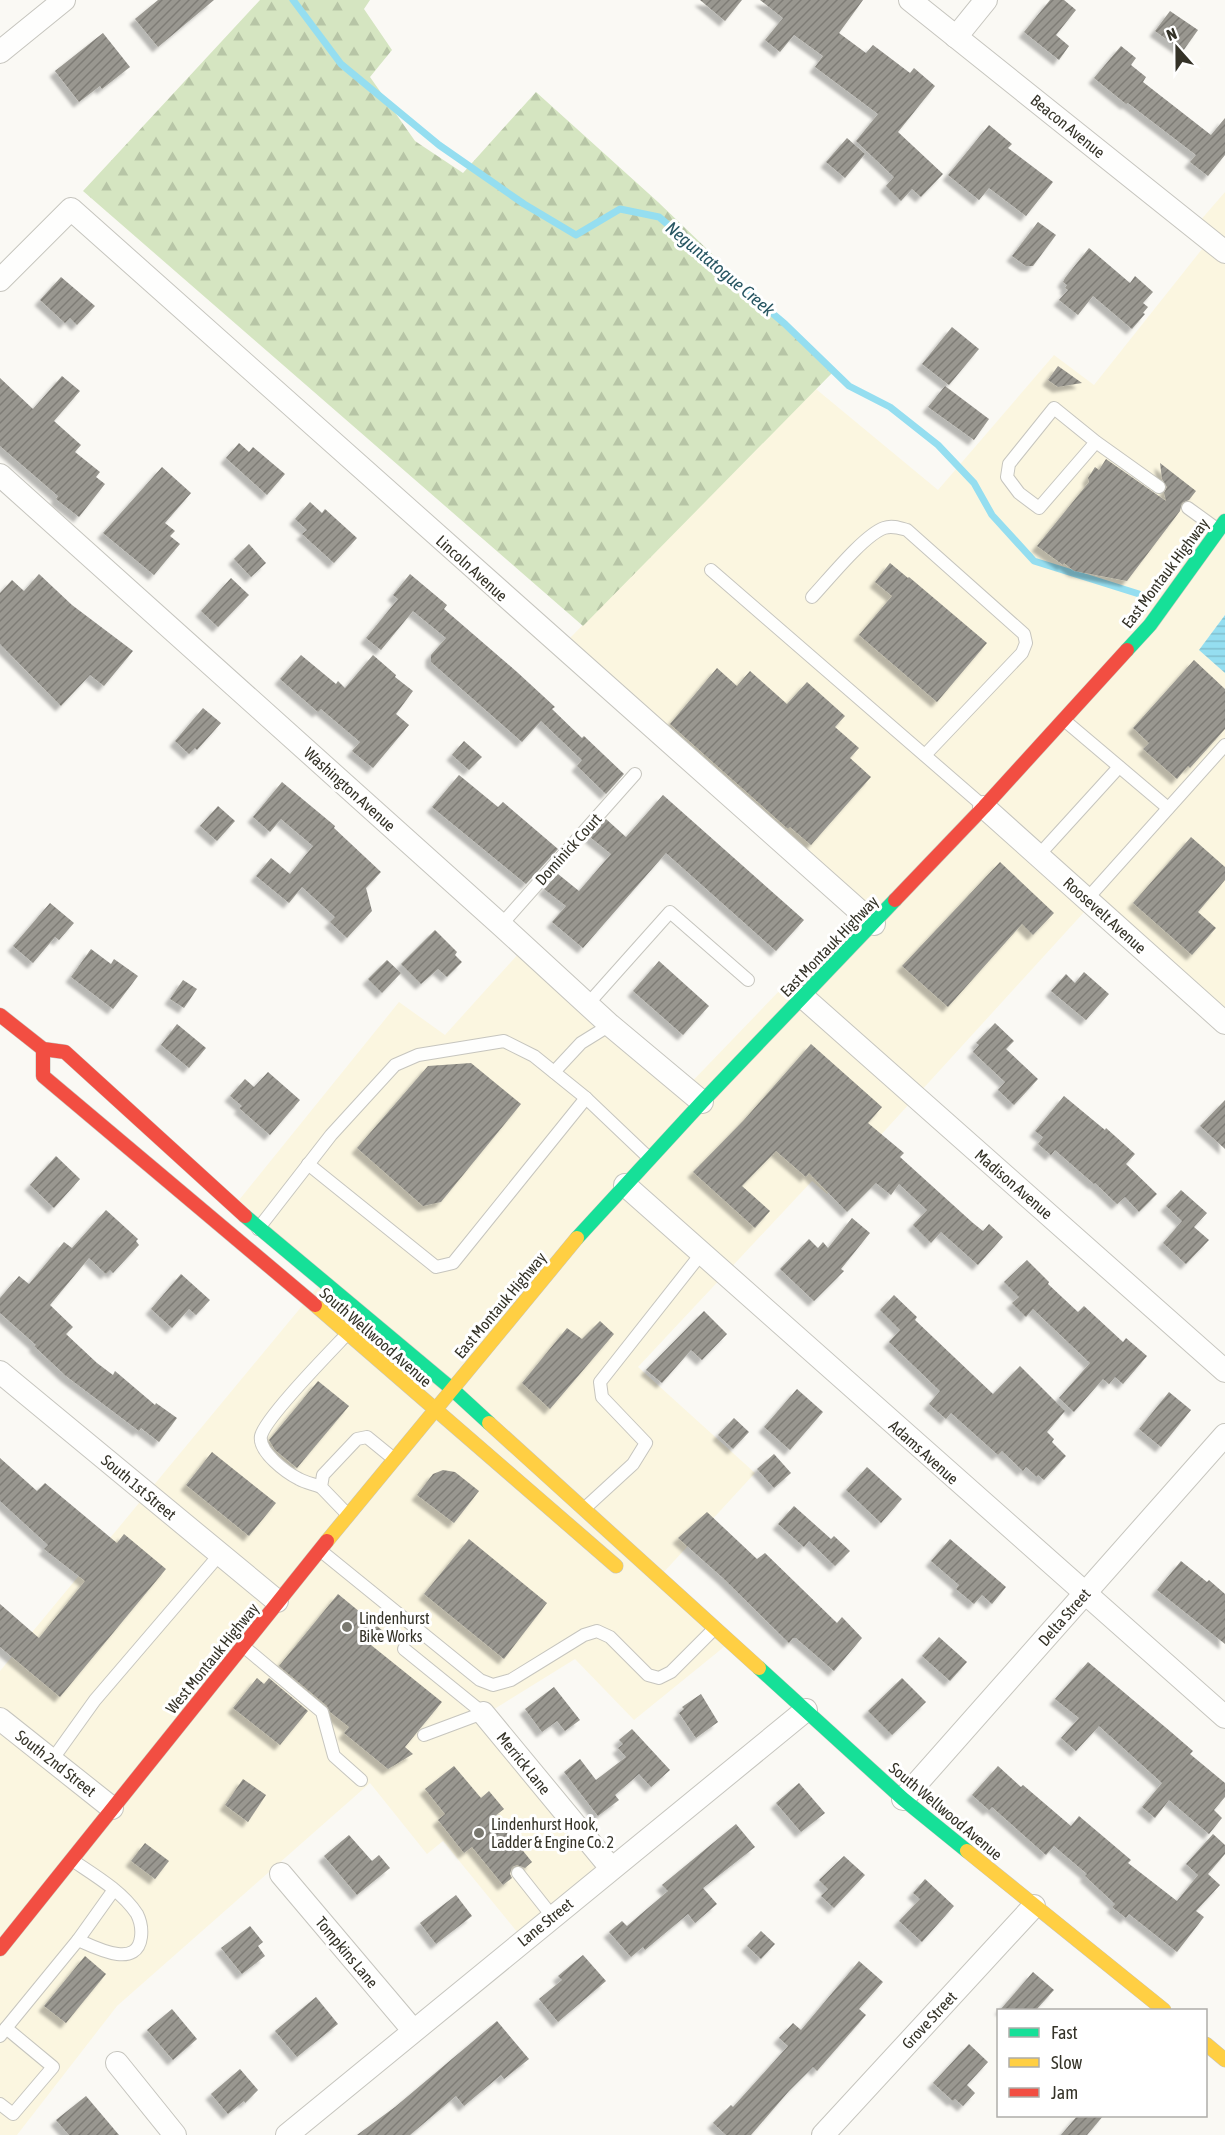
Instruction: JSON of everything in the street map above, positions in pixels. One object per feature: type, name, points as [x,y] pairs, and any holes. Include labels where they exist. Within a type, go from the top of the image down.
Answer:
[{"type":"main road","name":"East Montauk Highway","points":[[452,1389],[587,1227],[625,1185],[984,807],[1150,625],[1222,525]]},
{"type":"main road","name":"South Wellwood Avenue","points":[[0,1015],[43,1049],[65,1052],[259,1229],[452,1389],[903,1799],[1163,2009]]},
{"type":"main road","name":"South Wellwood Avenue","points":[[43,1049],[43,1076],[223,1227],[622,1571]]},
{"type":"main road","name":"West Montauk Highway","points":[[0,1949],[278,1601],[452,1389]]},
{"type":"main road","name":"South Wellwood Avenue","points":[[672,1608],[691,1619],[715,1628]]},
{"type":"main road","points":[[1207,2045],[1225,2060]]},
{"type":"street","points":[[0,52],[64,0]]},
{"type":"street","name":"Beacon Avenue","points":[[910,0],[1225,252]]},
{"type":"street","points":[[956,37],[986,0]]},
{"type":"street","name":"Lincoln Avenue","points":[[0,280],[71,209],[874,924]]},
{"type":"street","name":"Washington Avenue","points":[[0,475],[587,1005],[702,1102]]},
{"type":"street","name":"Roosevelt Avenue","points":[[984,807],[1225,1023]]},
{"type":"street","name":"Madison Avenue","points":[[802,997],[1225,1371]]},
{"type":"street","name":"Adams Avenue","points":[[625,1185],[1225,1717]]},
{"type":"street","name":"South 1st Street","points":[[0,1372],[278,1601]]},
{"type":"street","name":"Delta Street","points":[[903,1799],[1225,1435]]},
{"type":"street","name":"Lane Street","points":[[286,2135],[806,1710]]},
{"type":"street","name":"Merrick Lane","points":[[483,1713],[611,1868]]},
{"type":"street","name":"South 2nd Street","points":[[0,1719],[112,1808]]},
{"type":"street","name":"Tompkins Lane","points":[[281,1874],[413,2030]]},
{"type":"street","name":"Grove Street","points":[[823,2135],[1034,1906]]},
{"type":"street","points":[[117,2063],[175,2135]]},
{"type":"lane","points":[[1096,442],[1039,508],[1019,494],[1007,477],[1009,464],[1054,408],[1159,488]]},
{"type":"lane","points":[[1188,508],[1222,525]]},
{"type":"lane","points":[[812,597],[868,538],[885,527],[896,527],[908,530],[1024,634],[1026,643],[1022,653],[925,755]]},
{"type":"lane","points":[[711,570],[984,807]]},
{"type":"lane","points":[[1064,720],[1168,808]]},
{"type":"lane","points":[[1087,899],[1225,745]]},
{"type":"lane","points":[[1038,856],[1119,767]]},
{"type":"lane","name":"Dominick Court","points":[[501,925],[635,774]]},
{"type":"lane","points":[[587,1005],[670,912],[748,980]]},
{"type":"lane","points":[[554,1072],[580,1042],[610,1025]]},
{"type":"lane","points":[[223,1227],[245,1234],[259,1229],[331,1135],[395,1065],[418,1055],[504,1041],[534,1056],[554,1072],[586,1098],[650,1159]]},
{"type":"lane","points":[[308,1164],[436,1267],[453,1263],[586,1098]]},
{"type":"lane","points":[[584,1509],[633,1464],[646,1443],[602,1397],[600,1382],[701,1254]]},
{"type":"lane","points":[[347,1334],[320,1361],[273,1417],[261,1435],[261,1444],[265,1453],[299,1479],[321,1487],[349,1516]]},
{"type":"lane","points":[[321,1487],[323,1476],[357,1439],[368,1437],[395,1460]]},
{"type":"lane","points":[[320,1550],[480,1680],[493,1685],[511,1680],[584,1635],[597,1631],[610,1637],[648,1675],[659,1678],[671,1672],[715,1628]]},
{"type":"lane","points":[[52,1760],[95,1700],[220,1554]]},
{"type":"lane","points":[[243,1645],[322,1712],[334,1756],[362,1780]]},
{"type":"lane","points":[[404,1649],[483,1713]]},
{"type":"lane","points":[[424,1735],[483,1713]]},
{"type":"lane","points":[[71,1859],[126,1901],[142,1926],[139,1945],[133,1951],[122,1954],[109,1954],[78,1940]]},
{"type":"lane","points":[[518,1873],[552,1916]]},
{"type":"lane","points":[[0,2103],[14,2114],[53,2067],[3,2032],[78,1940],[113,1891]]},
{"type":"shaded area","points":[[1225,192],[1225,615],[1200,650],[1225,673],[1225,1013],[1096,899],[827,1194],[812,1181],[638,1367],[755,1473],[663,1573],[735,1638],[634,1720],[575,1659],[488,1713],[612,1863],[522,1938],[443,1841],[427,1854],[370,1783],[117,2006],[17,2135],[0,2135],[0,1671],[326,1277],[239,1200],[399,1002],[445,1035],[520,952],[681,1093],[862,905],[568,640],[816,389],[938,490],[1054,355],[1094,385],[1214,234],[1199,222]]},
{"type":"green space","points":[[260,0],[370,0],[364,9],[392,50],[370,77],[415,141],[463,173],[536,92],[658,202],[834,371],[583,626],[83,191]]},
{"type":"water","points":[[1225,615],[1225,673],[1199,650]]},
{"type":"building","points":[[158,0],[214,0],[158,47],[135,19]]},
{"type":"building","points":[[700,0],[742,0],[725,21]]},
{"type":"building","points":[[760,0],[863,0],[839,33],[866,53],[873,45],[910,73],[914,68],[935,86],[898,132],[943,174],[921,197],[912,189],[901,201],[886,186],[894,177],[856,141],[878,114],[815,67],[823,56],[794,35],[780,52],[765,40],[783,18]]},
{"type":"building","points":[[1050,0],[1064,0],[1076,10],[1056,35],[1069,46],[1059,60],[1024,32]]},
{"type":"building","points":[[1170,11],[1198,30],[1183,51],[1155,31]]},
{"type":"building","points":[[103,33],[130,67],[102,89],[100,86],[79,102],[55,71]]},
{"type":"building","points":[[1121,46],[1136,58],[1131,65],[1146,77],[1143,82],[1211,135],[1225,118],[1225,155],[1208,176],[1190,162],[1196,155],[1094,78]]},
{"type":"building","points":[[989,125],[1012,144],[1008,148],[1053,182],[1026,216],[989,188],[979,200],[948,175]]},
{"type":"building","points":[[847,138],[865,154],[845,178],[826,162]]},
{"type":"building","points":[[1038,222],[1056,235],[1033,266],[1026,266],[1012,256]]},
{"type":"building","points":[[1089,248],[1130,283],[1135,276],[1153,292],[1143,303],[1148,307],[1143,313],[1145,314],[1132,329],[1093,296],[1078,315],[1059,300],[1068,290],[1065,288],[1067,285],[1063,282],[1065,278]]},
{"type":"building","points":[[61,277],[95,306],[77,325],[70,318],[65,323],[40,300]]},
{"type":"building","points":[[952,327],[979,349],[949,385],[922,364]]},
{"type":"building","points":[[1058,366],[1082,383],[1058,387],[1048,380]]},
{"type":"building","points":[[62,376],[80,391],[54,421],[81,445],[75,452],[100,472],[96,477],[105,484],[79,517],[56,499],[58,496],[0,446],[0,378],[33,409]]},
{"type":"building","points":[[945,386],[989,419],[974,440],[928,407]]},
{"type":"building","points":[[239,443],[249,452],[253,447],[285,474],[267,495],[226,458]]},
{"type":"building","points":[[1106,459],[1166,501],[1164,493],[1167,487],[1162,479],[1160,463],[1196,491],[1189,500],[1182,503],[1180,511],[1127,581],[1074,571],[1037,546],[1089,482],[1088,478],[1095,467],[1099,470]]},
{"type":"building","points":[[162,467],[191,493],[165,523],[175,531],[170,536],[180,544],[154,575],[103,533]]},
{"type":"building","points":[[310,502],[322,513],[325,509],[357,538],[334,563],[302,534],[307,530],[295,519]]},
{"type":"building","points":[[249,544],[266,563],[251,577],[234,559]]},
{"type":"building","points":[[890,563],[987,643],[937,702],[859,635],[892,596],[875,582]]},
{"type":"building","points":[[39,574],[72,605],[133,651],[104,686],[90,675],[61,706],[0,644],[0,593],[12,580],[24,591]]},
{"type":"building","points":[[410,574],[447,605],[444,609],[517,672],[555,707],[552,709],[582,738],[584,736],[624,774],[606,794],[577,766],[582,760],[541,721],[522,742],[431,662],[431,655],[446,638],[413,611],[381,650],[366,638],[398,599],[393,595]]},
{"type":"building","points":[[231,578],[249,595],[218,627],[201,611]]},
{"type":"building","points":[[301,655],[336,684],[338,681],[345,688],[373,655],[413,691],[396,714],[409,725],[373,768],[352,751],[360,742],[321,709],[318,712],[280,679]]},
{"type":"building","points":[[1194,660],[1225,689],[1225,729],[1177,779],[1143,749],[1149,743],[1133,728]]},
{"type":"building","points":[[717,668],[737,686],[750,671],[787,704],[807,682],[845,716],[835,727],[859,748],[850,758],[871,777],[811,845],[790,827],[788,829],[670,724]]},
{"type":"building","points":[[203,708],[221,723],[197,750],[195,748],[189,754],[175,741]]},
{"type":"building","points":[[464,741],[482,757],[469,770],[452,755]]},
{"type":"building","points":[[459,775],[498,807],[503,802],[558,849],[526,884],[432,807]]},
{"type":"building","points":[[282,782],[335,826],[334,828],[381,872],[366,888],[372,911],[347,938],[330,922],[335,917],[302,887],[289,903],[256,876],[271,858],[290,874],[313,846],[281,819],[270,832],[253,817]]},
{"type":"building","points":[[663,795],[804,920],[776,951],[666,853],[583,948],[552,922],[566,906],[544,889],[558,874],[579,891],[611,854],[590,837],[606,819],[626,837]]},
{"type":"building","points":[[218,806],[235,821],[217,841],[200,826]]},
{"type":"building","points":[[1191,837],[1225,867],[1225,880],[1198,912],[1216,928],[1192,955],[1133,903]]},
{"type":"building","points":[[1000,862],[1054,913],[1033,935],[1022,924],[948,1007],[902,966]]},
{"type":"building","points":[[50,903],[74,923],[59,940],[55,937],[33,963],[13,946]]},
{"type":"building","points":[[435,930],[457,952],[455,955],[462,962],[447,977],[438,969],[421,984],[401,964]]},
{"type":"building","points":[[91,949],[111,964],[114,959],[138,976],[113,1009],[71,977]]},
{"type":"building","points":[[387,960],[401,973],[382,993],[368,979]]},
{"type":"building","points":[[659,961],[709,1006],[683,1035],[633,991]]},
{"type":"building","points":[[1084,972],[1109,994],[1086,1020],[1051,991],[1066,974],[1075,983]]},
{"type":"building","points":[[183,980],[197,989],[184,1008],[170,999]]},
{"type":"building","points":[[995,1023],[1014,1041],[1006,1049],[1038,1079],[1014,1105],[998,1090],[1005,1082],[973,1052],[979,1045],[976,1043]]},
{"type":"building","points":[[177,1024],[206,1048],[189,1068],[161,1045]]},
{"type":"building","points":[[811,1044],[882,1107],[868,1123],[904,1153],[900,1157],[983,1231],[989,1224],[1003,1237],[978,1265],[941,1232],[931,1243],[913,1225],[927,1210],[899,1184],[891,1195],[876,1183],[847,1212],[809,1173],[806,1177],[776,1151],[742,1186],[770,1211],[755,1228],[693,1172],[744,1120]]},
{"type":"building","points":[[471,1063],[521,1104],[441,1202],[423,1206],[357,1148],[428,1066]]},
{"type":"building","points":[[268,1072],[300,1100],[270,1135],[239,1108],[242,1106],[230,1096],[245,1079],[254,1087]]},
{"type":"building","points":[[1064,1096],[1135,1154],[1126,1164],[1157,1194],[1139,1212],[1125,1197],[1117,1204],[1055,1150],[1051,1155],[1038,1144],[1043,1137],[1035,1131]]},
{"type":"building","points":[[1225,1100],[1225,1149],[1200,1126]]},
{"type":"building","points":[[56,1156],[80,1179],[54,1208],[30,1185]]},
{"type":"building","points":[[1181,1190],[1207,1213],[1194,1227],[1209,1240],[1186,1264],[1163,1243],[1182,1221],[1166,1206]]},
{"type":"building","points":[[106,1210],[138,1239],[136,1241],[139,1245],[113,1273],[110,1270],[106,1274],[89,1258],[50,1305],[73,1327],[66,1334],[97,1363],[113,1375],[115,1371],[155,1405],[156,1403],[177,1418],[159,1442],[141,1428],[139,1431],[66,1376],[0,1313],[0,1298],[19,1276],[29,1284],[64,1242],[72,1248]]},
{"type":"building","points":[[852,1218],[870,1233],[841,1269],[844,1271],[814,1301],[780,1269],[809,1239],[818,1248],[823,1242],[828,1248]]},
{"type":"building","points":[[1027,1260],[1049,1282],[1048,1284],[1078,1312],[1084,1306],[1123,1342],[1126,1338],[1147,1356],[1123,1384],[1115,1377],[1109,1384],[1103,1379],[1074,1412],[1059,1398],[1090,1363],[1033,1309],[1026,1317],[1012,1303],[1019,1297],[1004,1282]]},
{"type":"building","points":[[181,1274],[210,1300],[196,1315],[189,1309],[172,1328],[151,1309]]},
{"type":"building","points":[[894,1295],[917,1317],[915,1320],[993,1394],[1020,1366],[1065,1411],[1047,1432],[1054,1439],[1052,1442],[1066,1456],[1044,1480],[1026,1467],[1023,1471],[1002,1451],[998,1455],[951,1413],[946,1419],[929,1404],[940,1391],[889,1342],[900,1330],[880,1310]]},
{"type":"building","points":[[704,1311],[727,1334],[702,1360],[691,1350],[662,1383],[646,1370]]},
{"type":"building","points":[[600,1321],[614,1334],[550,1409],[522,1383],[567,1328],[582,1339]]},
{"type":"building","points":[[318,1381],[349,1406],[297,1468],[275,1450],[269,1440]]},
{"type":"building","points":[[797,1389],[823,1412],[790,1450],[764,1427]]},
{"type":"building","points":[[1169,1392],[1191,1410],[1161,1447],[1139,1429]]},
{"type":"building","points":[[734,1418],[749,1432],[733,1449],[718,1435]]},
{"type":"building","points":[[212,1452],[276,1503],[249,1536],[186,1485]]},
{"type":"building","points":[[774,1454],[791,1473],[774,1488],[757,1469]]},
{"type":"building","points":[[0,1458],[37,1491],[45,1483],[117,1543],[124,1534],[166,1569],[60,1697],[0,1647],[0,1604],[39,1638],[85,1581],[44,1549],[48,1545],[0,1501]]},
{"type":"building","points":[[867,1467],[902,1499],[881,1523],[846,1490]]},
{"type":"building","points":[[443,1470],[455,1472],[479,1491],[454,1523],[417,1495],[433,1474]]},
{"type":"building","points":[[794,1506],[831,1539],[834,1536],[850,1551],[835,1566],[809,1541],[804,1547],[778,1524]]},
{"type":"building","points":[[707,1512],[757,1559],[765,1553],[837,1623],[842,1617],[862,1638],[834,1671],[796,1638],[789,1643],[723,1578],[678,1538]]},
{"type":"building","points":[[469,1539],[547,1603],[504,1659],[424,1594]]},
{"type":"building","points":[[950,1539],[1006,1587],[992,1604],[982,1595],[974,1604],[956,1589],[959,1585],[931,1561]]},
{"type":"building","points":[[1181,1561],[1225,1594],[1225,1644],[1157,1590]]},
{"type":"building","points":[[338,1594],[383,1631],[371,1645],[442,1702],[405,1747],[413,1754],[388,1769],[344,1733],[349,1727],[279,1666]]},
{"type":"building","points":[[939,1637],[967,1662],[950,1681],[922,1656]]},
{"type":"building","points":[[1088,1662],[1193,1751],[1190,1754],[1225,1783],[1225,1797],[1214,1810],[1222,1818],[1209,1834],[1169,1800],[1155,1818],[1142,1807],[1162,1783],[1099,1726],[1076,1751],[1061,1738],[1079,1718],[1055,1699]]},
{"type":"building","points":[[257,1678],[264,1684],[269,1678],[308,1711],[280,1745],[233,1708]]},
{"type":"building","points":[[902,1678],[926,1702],[892,1735],[868,1711]]},
{"type":"building","points":[[554,1687],[580,1720],[565,1731],[557,1721],[542,1732],[525,1709]]},
{"type":"building","points":[[701,1694],[718,1722],[696,1738],[679,1713],[684,1709],[682,1707]]},
{"type":"building","points":[[632,1729],[670,1770],[651,1787],[639,1774],[615,1795],[619,1800],[598,1816],[564,1772],[580,1759],[596,1780],[626,1757],[618,1748],[623,1744],[619,1740]]},
{"type":"building","name":"Lindenhurst Hook, Ladder & Engine Co. 2","points":[[454,1766],[481,1798],[489,1791],[504,1809],[495,1816],[532,1862],[525,1868],[517,1865],[512,1867],[510,1874],[512,1878],[503,1885],[472,1847],[464,1853],[438,1820],[445,1814],[425,1789]]},
{"type":"building","points":[[998,1766],[1071,1826],[1079,1816],[1131,1860],[1128,1863],[1177,1901],[1198,1875],[1186,1864],[1213,1834],[1225,1845],[1225,1854],[1208,1874],[1220,1885],[1196,1911],[1204,1917],[1177,1952],[1129,1914],[1126,1918],[1112,1907],[1115,1904],[1085,1876],[1087,1874],[1054,1846],[1046,1855],[992,1807],[989,1810],[972,1795]]},
{"type":"building","points":[[243,1779],[266,1795],[248,1822],[225,1805]]},
{"type":"building","points":[[799,1783],[825,1813],[801,1832],[776,1803]]},
{"type":"building","points":[[736,1824],[755,1847],[703,1888],[717,1904],[695,1923],[688,1914],[645,1950],[643,1947],[631,1957],[609,1932],[622,1921],[627,1926],[668,1891],[662,1885]]},
{"type":"building","points":[[349,1835],[372,1861],[379,1855],[390,1868],[357,1895],[324,1856]]},
{"type":"building","points":[[145,1843],[169,1861],[155,1879],[131,1861]]},
{"type":"building","points":[[844,1856],[865,1875],[834,1908],[821,1896],[828,1889],[819,1880]]},
{"type":"building","points":[[925,1879],[954,1906],[922,1942],[899,1921],[920,1899],[913,1893]]},
{"type":"building","points":[[456,1895],[472,1916],[436,1944],[420,1923]]},
{"type":"building","points":[[250,1926],[263,1942],[258,1946],[265,1956],[242,1974],[221,1948]]},
{"type":"building","points":[[761,1931],[775,1944],[761,1959],[747,1946]]},
{"type":"building","points":[[583,1955],[606,1981],[558,2022],[539,1999],[562,1980],[558,1976]]},
{"type":"building","points":[[85,1956],[106,1974],[66,2023],[44,2006]]},
{"type":"building","points":[[859,1961],[883,1982],[859,2009],[866,2015],[817,2071],[813,2067],[751,2135],[726,2135],[713,2123],[731,2105],[733,2107],[788,2046],[779,2038],[793,2023],[801,2030]]},
{"type":"building","points":[[1033,1972],[1054,1990],[1037,2009],[1001,2009]]},
{"type":"building","points":[[316,1997],[338,2024],[297,2057],[275,2031]]},
{"type":"building","points":[[172,2009],[197,2039],[173,2060],[147,2030]]},
{"type":"building","points":[[497,2021],[529,2059],[504,2079],[501,2075],[464,2106],[456,2096],[410,2135],[357,2135],[395,2107]]},
{"type":"building","points":[[969,2044],[988,2062],[967,2085],[975,2093],[963,2106],[955,2099],[953,2101],[933,2083]]},
{"type":"building","points":[[240,2069],[258,2090],[245,2103],[244,2101],[228,2114],[211,2094]]},
{"type":"building","points":[[86,2096],[119,2135],[69,2135],[56,2120]]},
{"type":"building","points":[[1076,2117],[1102,2117],[1087,2135],[1061,2135]]},
{"type":"waterway","name":"Neguntatogue Creek","points":[[293,0],[341,64],[439,145],[524,204],[576,235],[620,209],[659,217],[785,324],[849,386],[890,407],[938,445],[974,483],[992,515],[1034,561],[1139,594]]},
{"type":"traffic: fast","points":[[1127,650],[1150,625],[1225,521]]},
{"type":"traffic: fast","points":[[577,1238],[702,1102],[895,900]]},
{"type":"traffic: fast","points":[[245,1216],[452,1389],[489,1423]]},
{"type":"traffic: fast","points":[[759,1668],[903,1799],[967,1851]]},
{"type":"traffic: slow","points":[[327,1541],[577,1238]]},
{"type":"traffic: slow","points":[[315,1305],[616,1566]]},
{"type":"traffic: slow","points":[[489,1423],[759,1668]]},
{"type":"traffic: slow","points":[[967,1851],[1163,2009]]},
{"type":"traffic: slow","points":[[1207,2045],[1225,2060]]},
{"type":"traffic: jam","points":[[895,900],[984,807],[1127,650]]},
{"type":"traffic: jam","points":[[0,1015],[43,1049],[65,1052],[245,1216]]},
{"type":"traffic: jam","points":[[43,1049],[43,1076],[315,1305]]},
{"type":"traffic: jam","points":[[0,1949],[327,1541]]},
{"type":"place","name":"Lindenhurst Bike Works","points":[[347,1627]]},
{"type":"place","name":"Lindenhurst Hook, Ladder & Engine Co. 2","points":[[479,1833]]}]
